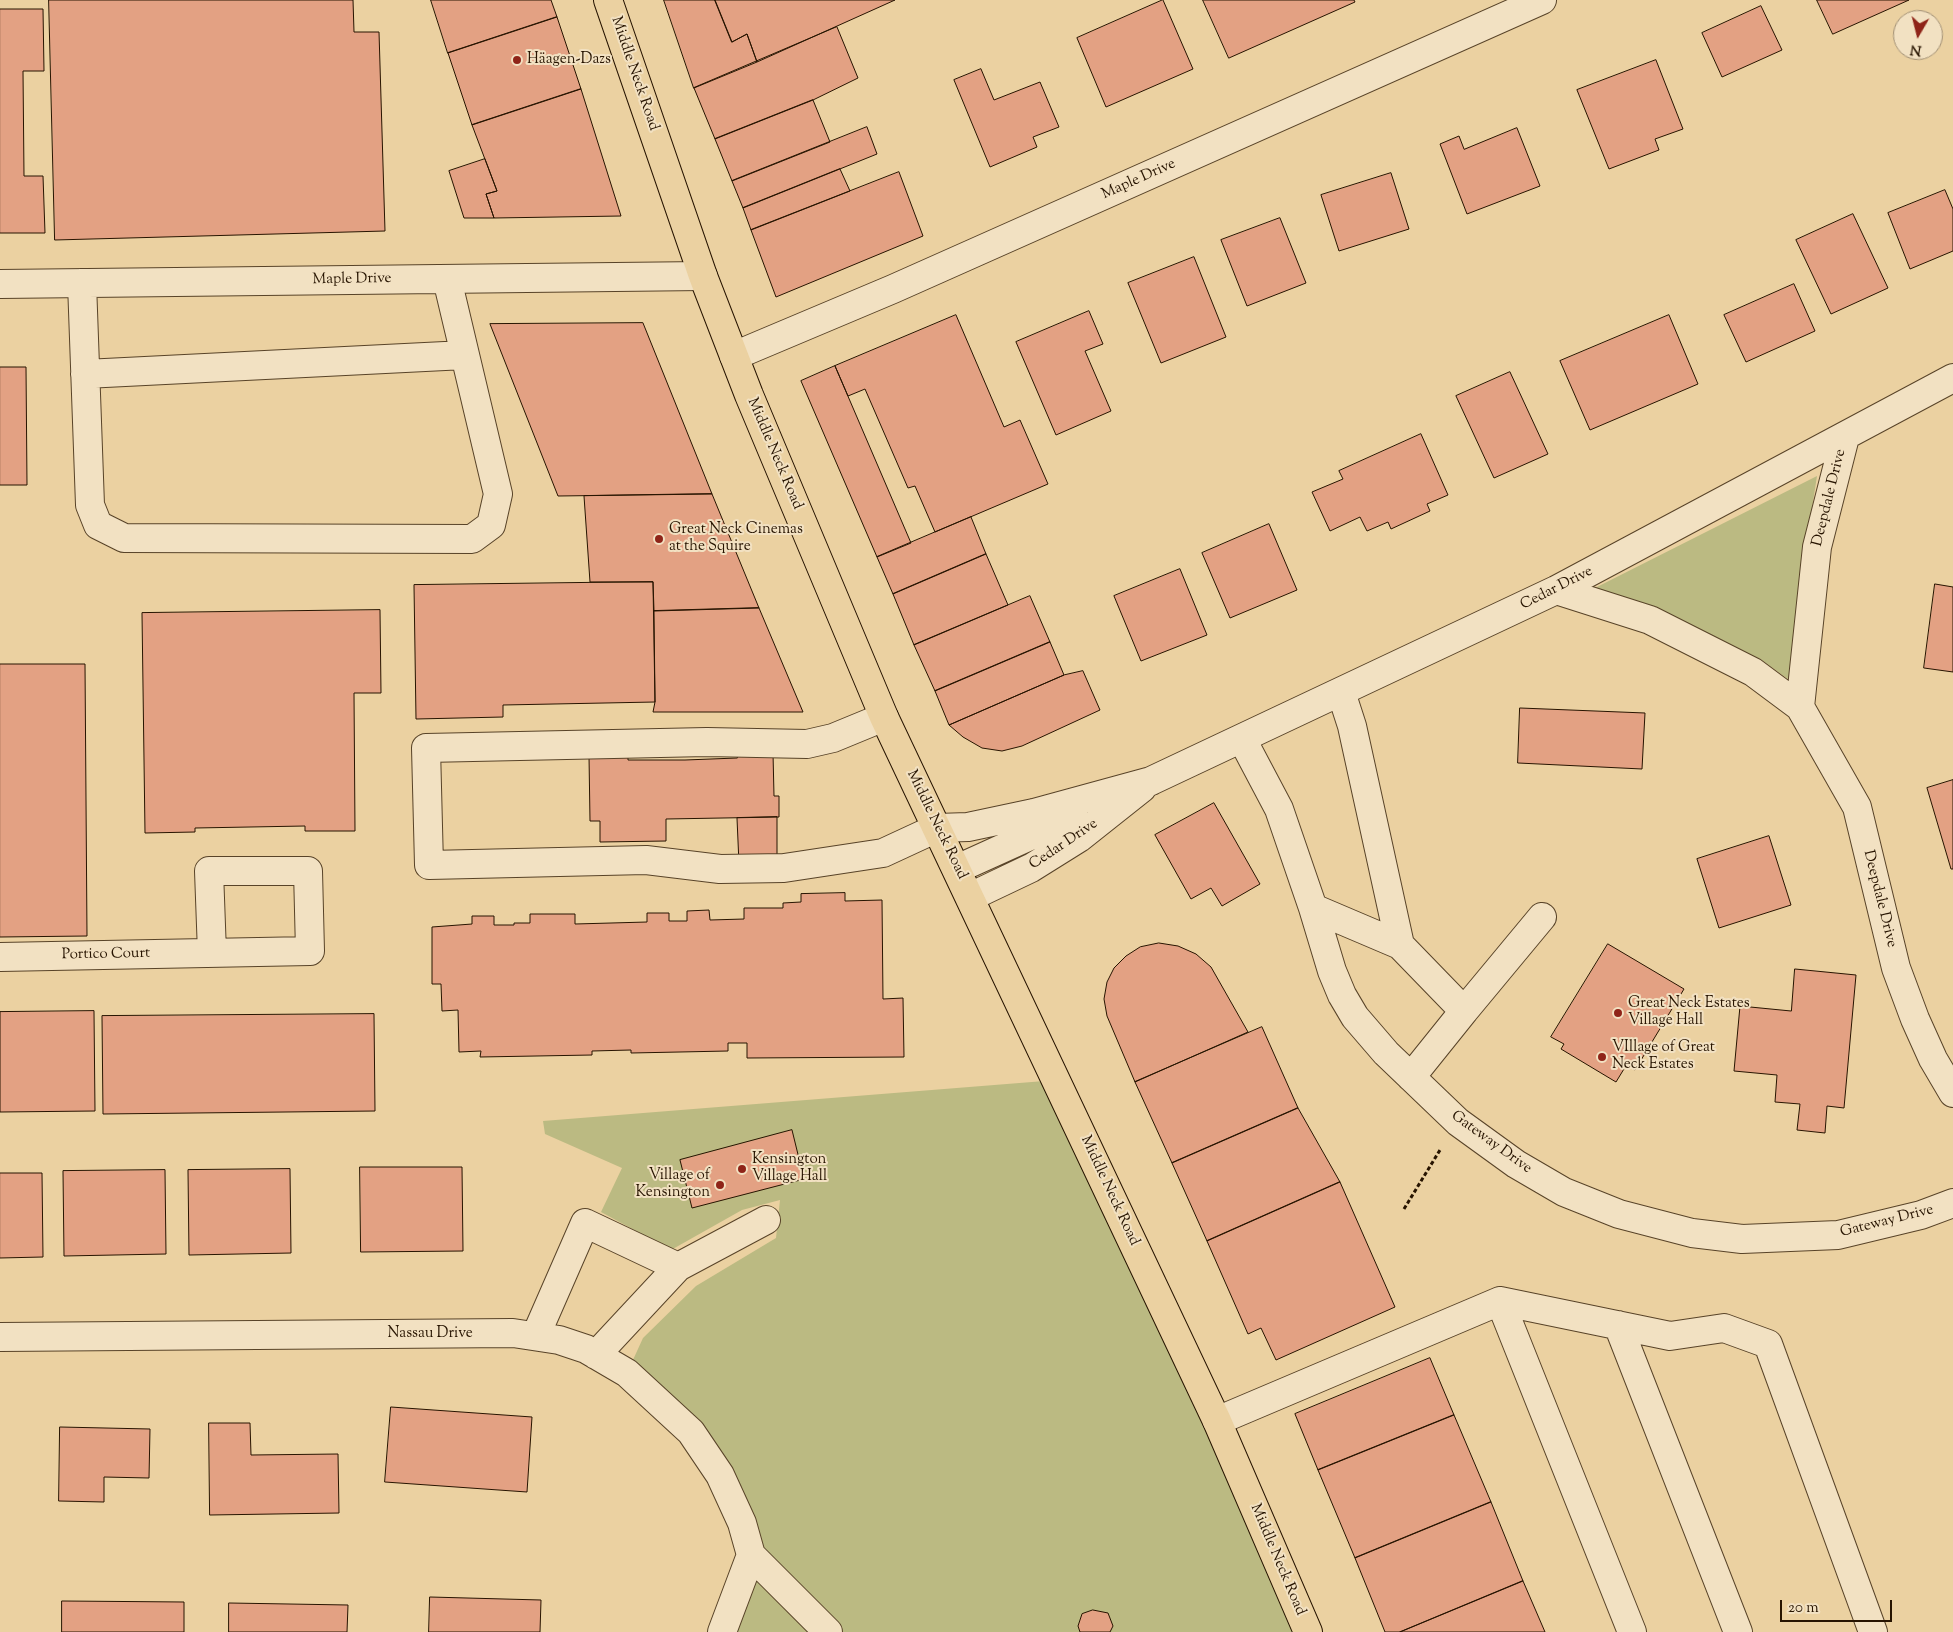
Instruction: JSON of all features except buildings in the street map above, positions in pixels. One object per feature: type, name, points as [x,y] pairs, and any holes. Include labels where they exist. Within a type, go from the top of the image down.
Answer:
[{"type":"main road","name":"Middle Neck Road","points":[[608,0],[703,276],[734,356],[884,717],[1217,1421],[1308,1632]]},
{"type":"street","name":"Maple Drive","points":[[734,356],[902,285],[1542,0]]},
{"type":"street","name":"Maple Drive","points":[[0,284],[703,276]]},
{"type":"street","points":[[82,283],[90,505],[98,525],[124,538],[472,539],[491,525],[498,494],[446,279]]},
{"type":"street","points":[[85,374],[465,355]]},
{"type":"street","name":"Cedar Drive","points":[[957,870],[1242,739],[1556,590],[1953,378]]},
{"type":"street","name":"Deepdale Drive","points":[[1800,707],[1817,547],[1845,437]]},
{"type":"street","name":"Deepdale Drive","points":[[1556,590],[1650,620],[1753,672],[1800,707],[1857,807],[1896,968],[1915,1019],[1933,1059],[1953,1093]]},
{"type":"street","points":[[1341,692],[1352,726],[1400,945]]},
{"type":"street","points":[[884,717],[833,738],[808,744],[706,742],[426,748],[429,865],[646,860],[720,870],[784,868],[883,853],[937,828],[968,827],[1034,813],[1151,781]]},
{"type":"street","name":"Gateway Drive","points":[[1242,739],[1279,809],[1342,995],[1369,1036],[1411,1077],[1458,1122],[1516,1164],[1564,1192],[1619,1214],[1692,1234],[1742,1238],[1838,1235],[1921,1215],[1953,1203]]},
{"type":"street","name":"Cedar Drive","points":[[970,897],[1032,868],[1079,838],[1151,781]]},
{"type":"street","name":"Portico Court","points":[[0,956],[310,951],[308,870],[209,871],[212,952]]},
{"type":"street","points":[[1313,908],[1400,945],[1464,1010]]},
{"type":"street","points":[[1411,1077],[1542,917]]},
{"type":"street","points":[[596,1355],[678,1267],[766,1220]]},
{"type":"street","points":[[536,1335],[584,1223],[678,1267]]},
{"type":"street","points":[[1217,1421],[1500,1301],[1670,1336],[1724,1328],[1768,1344],[1873,1632]]},
{"type":"street","points":[[1500,1301],[1632,1632]]},
{"type":"street","points":[[1618,1325],[1738,1632]]},
{"type":"street","name":"Nassau Drive","points":[[0,1337],[513,1333],[560,1340],[586,1349],[627,1373],[691,1432],[720,1475],[742,1522],[751,1555],[828,1632]]},
{"type":"street","points":[[722,1632],[751,1555]]},
{"type":"path","points":[[1404,1209],[1458,1122]]},
{"type":"shaded area","points":[[1817,476],[1807,541],[1792,682],[1760,659],[1662,616],[1589,591]]},
{"type":"shaded area","points":[[1057,1080],[1308,1632],[720,1632],[751,1555],[719,1475],[627,1373],[643,1338],[696,1286],[776,1238],[780,1200],[742,1210],[671,1250],[601,1212],[622,1168],[545,1134],[543,1121]]},
{"type":"place","name":"Häagen-Dazs","points":[[517,60]]},
{"type":"place","name":"Great Neck Cinemas at the Squire","points":[[659,539]]},
{"type":"place","name":"Great Neck Estates Village Hall","points":[[1618,1013]]},
{"type":"place","name":"VIllage of Great Neck Estates","points":[[1602,1057]]},
{"type":"place","name":"Kensington Village Hall","points":[[742,1169]]},
{"type":"place","name":"Village of Kensington","points":[[720,1185]]}]
